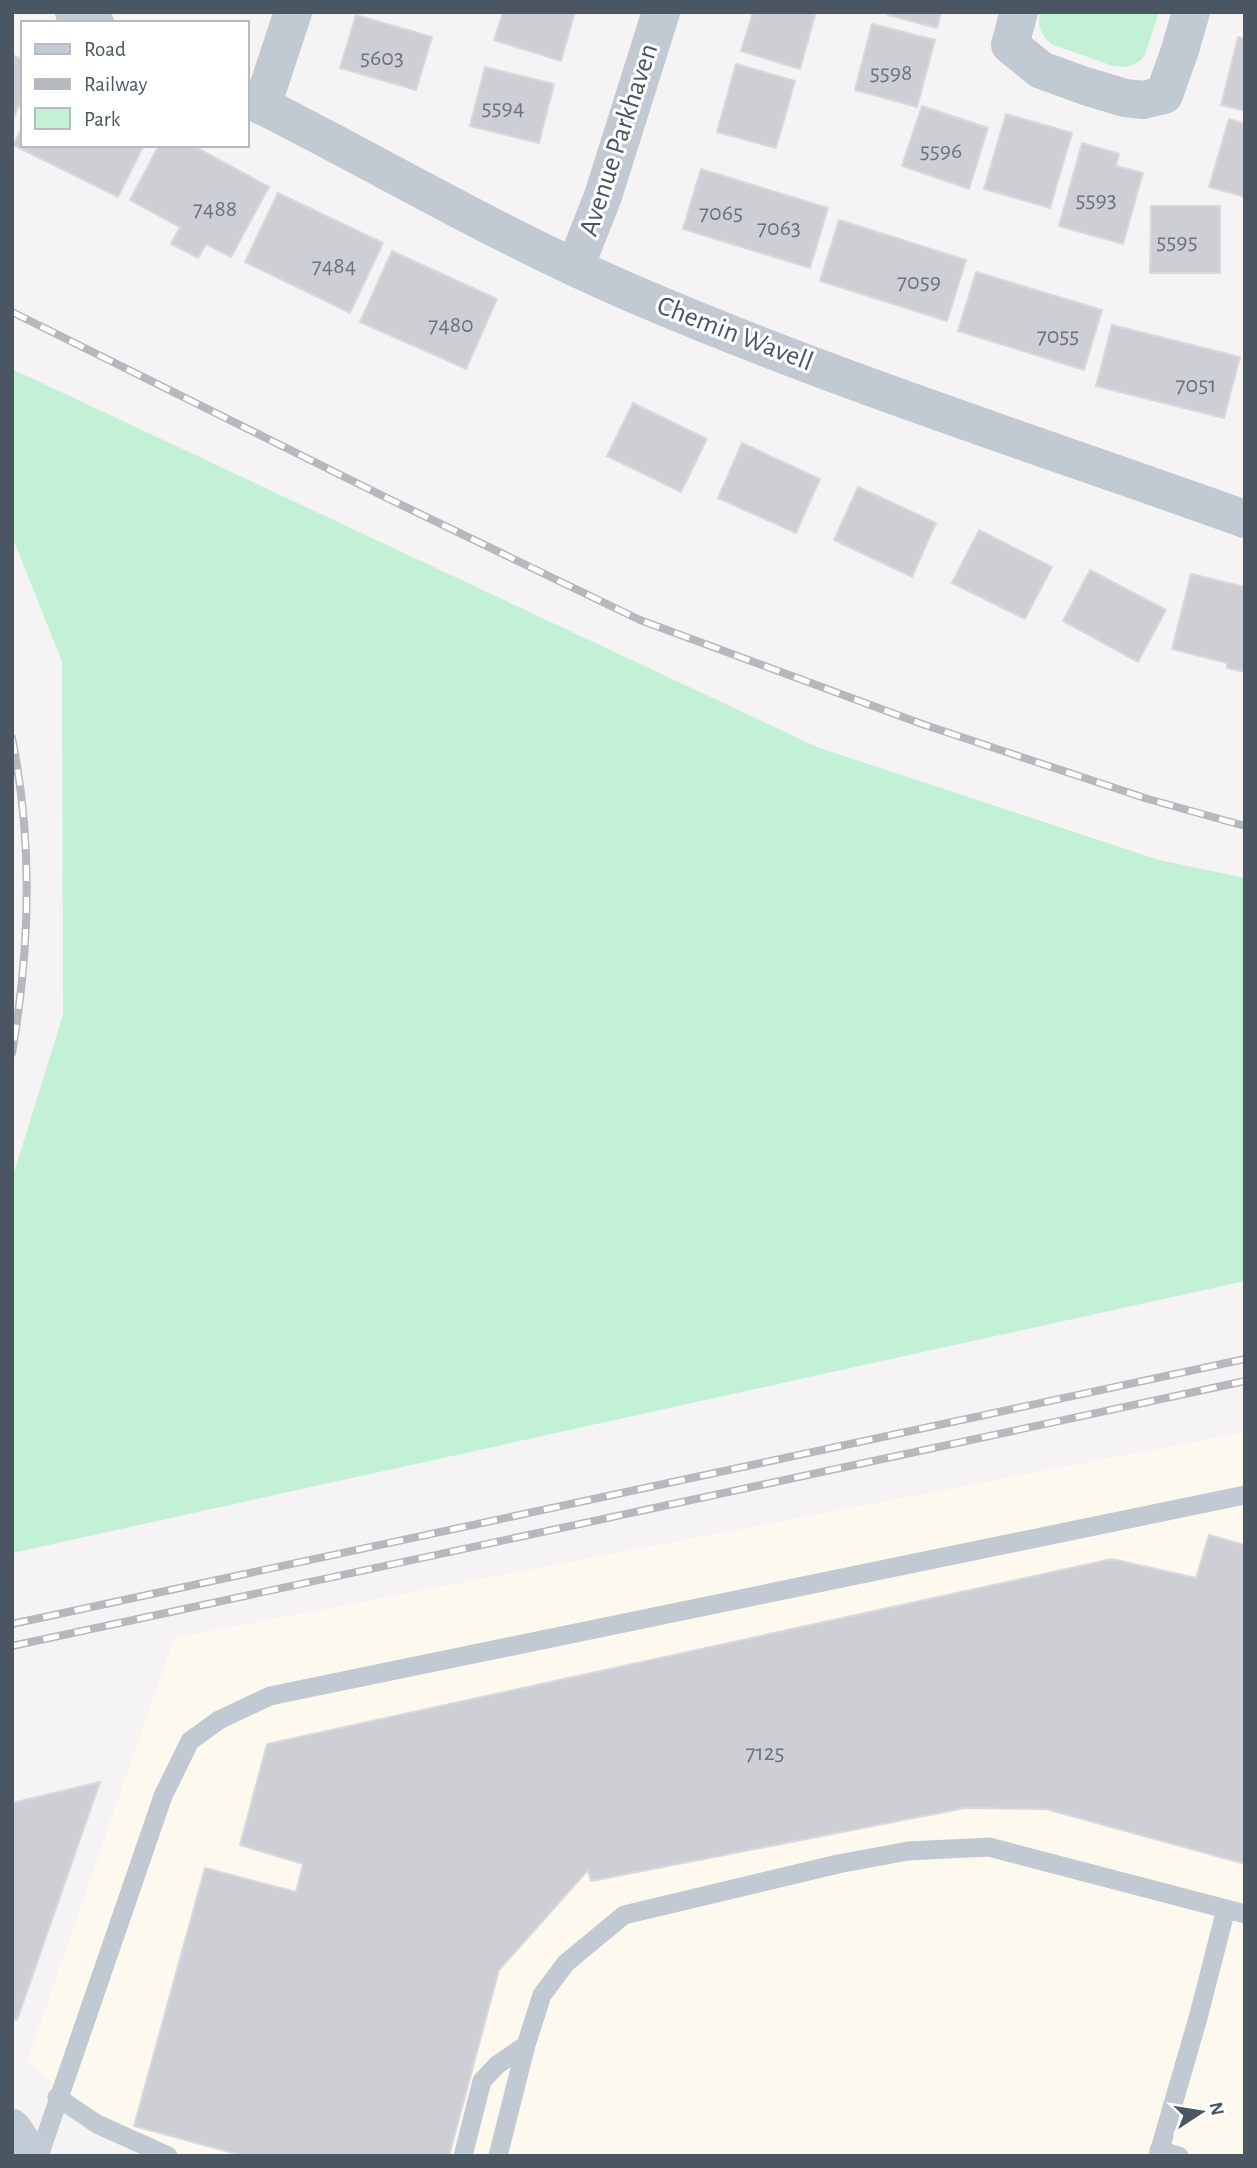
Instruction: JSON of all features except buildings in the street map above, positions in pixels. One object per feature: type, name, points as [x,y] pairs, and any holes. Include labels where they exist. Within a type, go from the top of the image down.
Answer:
[{"type":"street","points":[[74,12],[91,21]]},
{"type":"street","points":[[255,102],[293,12]]},
{"type":"street","name":"Avenue Parkhaven","points":[[575,267],[603,196],[661,12]]},
{"type":"street","points":[[1020,12],[1010,45],[1041,70],[1125,98],[1143,100],[1164,95],[1191,12]]},
{"type":"street","name":"Chemin Wavell","points":[[255,102],[575,267],[636,295],[792,358],[1245,519]]},
{"type":"street","points":[[12,2128],[32,2156]]},
{"type":"lane","points":[[39,2156],[57,2097],[163,1796],[190,1741],[219,1720],[270,1696],[1245,1495]]},
{"type":"lane","points":[[498,2156],[526,2045],[542,1995],[566,1963],[624,1915],[838,1864],[908,1851],[989,1847],[1235,1912],[1198,2018],[1159,2153],[1180,2156]]},
{"type":"lane","points":[[463,2156],[482,2081],[498,2065],[526,2045]]},
{"type":"lane","points":[[57,2097],[97,2124],[168,2156]]},
{"type":"shaded area","points":[[1245,1432],[1245,2156],[174,2156],[97,2119],[27,2062],[174,1638]]},
{"type":"green space","points":[[1040,12],[1159,12],[1145,55],[1140,61],[1127,67],[1113,66],[1051,44],[1041,30]]},
{"type":"green space","points":[[12,369],[817,747],[1159,860],[1245,878],[1245,1281],[12,1553],[12,1179],[63,1015],[62,662],[12,536]]},
{"type":"railway","points":[[12,312],[640,620],[922,724],[1148,799],[1245,826]]},
{"type":"railway","points":[[12,738],[23,816],[27,895],[23,974],[12,1053]]},
{"type":"railway","points":[[12,1624],[1245,1359]]},
{"type":"railway","points":[[12,1646],[1245,1381]]}]
